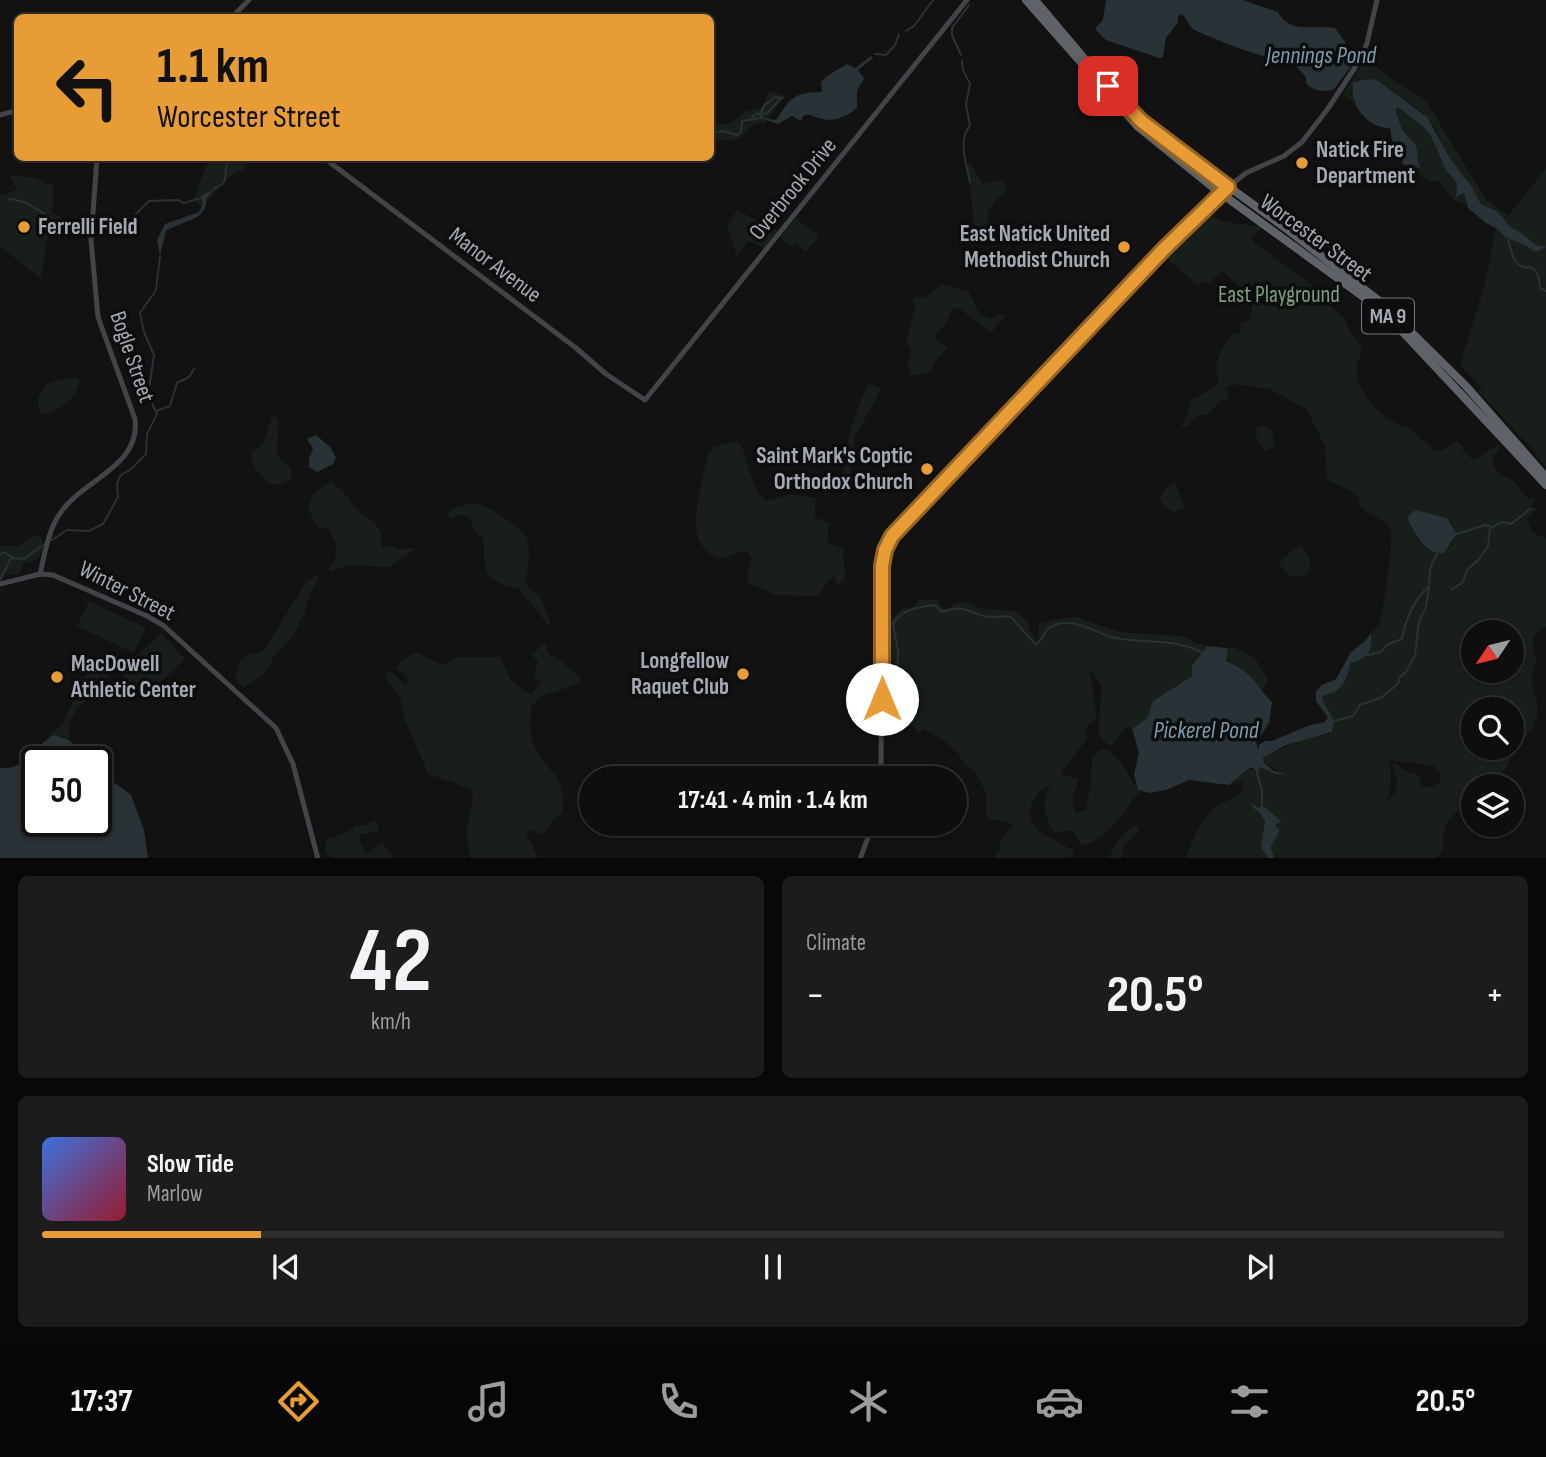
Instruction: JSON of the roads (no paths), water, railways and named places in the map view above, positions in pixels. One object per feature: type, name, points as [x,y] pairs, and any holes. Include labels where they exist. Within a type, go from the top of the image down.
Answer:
[{"type":"highway","name":"Worcester Street","points":[[1026,0],[1133,122],[1225,190],[1288,230],[1381,303],[1546,485]]},
{"type":"highway","name":"Worcester Street","points":[[1035,0],[1135,116],[1225,190]]},
{"type":"highway","name":"Worcester Street","points":[[1430,356],[1469,390],[1546,477]]},
{"type":"street","points":[[235,14],[249,0]]},
{"type":"street","name":"Overbrook Drive","points":[[645,400],[967,0]]},
{"type":"street","points":[[881,766],[882,566],[889,541],[1164,249],[1247,172],[1290,152],[1309,134],[1361,57],[1377,0]]},
{"type":"street","name":"Bogle Street","points":[[40,574],[51,528],[60,513],[76,496],[124,458],[134,445],[136,435],[135,419],[98,317],[92,240],[97,161]]},
{"type":"street","name":"Manor Avenue","points":[[328,161],[576,348],[606,374],[645,400]]},
{"type":"street","name":"Winter Street","points":[[0,584],[40,574],[68,580],[164,626],[273,724],[282,737],[293,764],[318,858]]},
{"type":"street","points":[[860,858],[869,836]]},
{"type":"water","name":"Jennings Pond","points":[[1106,0],[1243,0],[1278,12],[1289,24],[1335,28],[1345,42],[1352,65],[1334,89],[1319,91],[1306,83],[1306,77],[1281,51],[1265,56],[1228,44],[1192,28],[1182,14],[1178,16],[1178,22],[1166,38],[1163,57],[1159,58],[1106,40],[1095,29],[1103,20]]},
{"type":"water","points":[[871,56],[873,58],[858,70],[864,78],[857,91],[857,108],[848,114],[829,120],[807,115],[803,116],[801,121],[792,116],[778,124],[761,118],[776,120],[798,95],[822,92],[821,82],[827,76],[847,64],[855,68]]},
{"type":"water","points":[[1371,79],[1378,81],[1427,117],[1481,204],[1498,212],[1510,227],[1536,245],[1546,247],[1536,252],[1505,237],[1468,208],[1464,193],[1456,197],[1457,183],[1446,170],[1431,136],[1398,107],[1395,110],[1400,124],[1415,145],[1421,168],[1402,164],[1403,158],[1392,140],[1390,128],[1368,120],[1354,100],[1353,83]]},
{"type":"water","points":[[214,189],[206,199],[203,212],[166,231],[160,255],[157,240],[165,224],[199,212],[203,204],[201,196]]},
{"type":"water","points":[[316,435],[331,448],[336,458],[333,464],[317,472],[309,467],[313,449],[307,439]]},
{"type":"water","points":[[1416,510],[1447,518],[1457,534],[1444,553],[1426,547],[1418,537],[1408,520],[1409,515]]},
{"type":"water","name":"Pickerel Pond","points":[[1371,633],[1371,644],[1365,657],[1350,663],[1343,684],[1322,698],[1334,721],[1332,732],[1286,745],[1263,758],[1264,763],[1274,771],[1287,774],[1275,774],[1260,767],[1258,774],[1253,768],[1249,768],[1229,785],[1189,780],[1166,790],[1150,793],[1138,790],[1134,774],[1139,753],[1132,729],[1147,718],[1153,701],[1192,676],[1192,666],[1207,646],[1226,648],[1226,661],[1248,674],[1272,702],[1269,723],[1256,743],[1259,750],[1259,745],[1265,741],[1272,741],[1310,725],[1325,722],[1328,717],[1316,701],[1316,691],[1336,679],[1351,652]]},
{"type":"water","points":[[54,735],[69,740],[75,746],[40,746]]},
{"type":"water","points":[[21,764],[21,837],[112,837],[112,783],[131,795],[144,830],[148,858],[0,858],[0,768]]},
{"type":"water","points":[[1251,803],[1259,808],[1262,805],[1282,822],[1276,824],[1280,830],[1271,847],[1274,858],[1268,858],[1261,848],[1265,821]]},
{"type":"waterway","points":[[906,31],[914,26],[933,0]]},
{"type":"waterway","points":[[961,55],[952,35],[952,28],[969,5]]},
{"type":"waterway","points":[[875,54],[886,55],[895,45],[899,34]]},
{"type":"waterway","points":[[962,60],[963,70],[970,84],[966,104],[970,126],[963,145],[970,182]]},
{"type":"waterway","points":[[760,115],[765,104],[774,97],[783,98]]},
{"type":"waterway","points":[[763,114],[781,98]]},
{"type":"waterway","points":[[752,117],[758,113],[763,118]]},
{"type":"waterway","points":[[714,132],[723,131],[737,135],[741,132],[742,121],[761,118]]},
{"type":"waterway","points":[[213,189],[224,181],[227,163],[238,161]]},
{"type":"waterway","points":[[96,231],[103,224],[132,218],[149,201],[177,200],[184,203],[201,198]]},
{"type":"waterway","points":[[9,199],[29,205],[68,228],[89,232]]},
{"type":"waterway","points":[[1508,240],[1516,262],[1534,269],[1540,288],[1546,291]]},
{"type":"waterway","points":[[52,540],[67,530],[89,531],[103,524],[118,497],[117,484],[120,476],[146,454],[147,434],[157,414],[149,389],[154,355],[144,332],[140,313],[156,290],[160,256]]},
{"type":"waterway","points":[[156,411],[170,406],[177,383],[189,377],[194,369]]},
{"type":"waterway","points":[[1457,534],[1485,525],[1493,527],[1502,522],[1511,524],[1530,509]]},
{"type":"waterway","points":[[1451,590],[1463,582],[1467,570],[1488,546],[1490,528]]},
{"type":"waterway","points":[[0,580],[11,558],[24,559],[43,545]]},
{"type":"waterway","points":[[0,555],[4,552],[14,558]]},
{"type":"waterway","points":[[1368,655],[1381,652],[1388,644],[1402,639],[1411,611],[1429,586],[1430,569],[1437,553]]},
{"type":"waterway","points":[[1335,721],[1353,716],[1360,705],[1382,697],[1398,684],[1399,678],[1406,672],[1415,655],[1419,621],[1426,607],[1429,587]]},
{"type":"waterway","points":[[893,696],[897,686],[898,651],[893,624],[906,612],[935,605],[942,612],[964,609],[985,616],[1011,617],[1036,645],[1053,625],[1066,623],[1081,625],[1116,638],[1170,643],[1201,652]]},
{"type":"waterway","points":[[1257,773],[1262,791],[1262,805]]},
{"type":"place","name":"Natick Fire Department","points":[[1302,163]]},
{"type":"place","name":"Ferrelli Field","points":[[24,227]]},
{"type":"place","name":"East Natick United Methodist Church","points":[[1124,247]]},
{"type":"place","name":"Saint Mark's Coptic Orthodox Church","points":[[927,469]]},
{"type":"place","name":"Longfellow Raquet Club","points":[[743,674]]},
{"type":"place","name":"MacDowell Athletic Center","points":[[57,677]]},
{"type":"park label","name":"East Playground","points":[[1279,295]]}]
